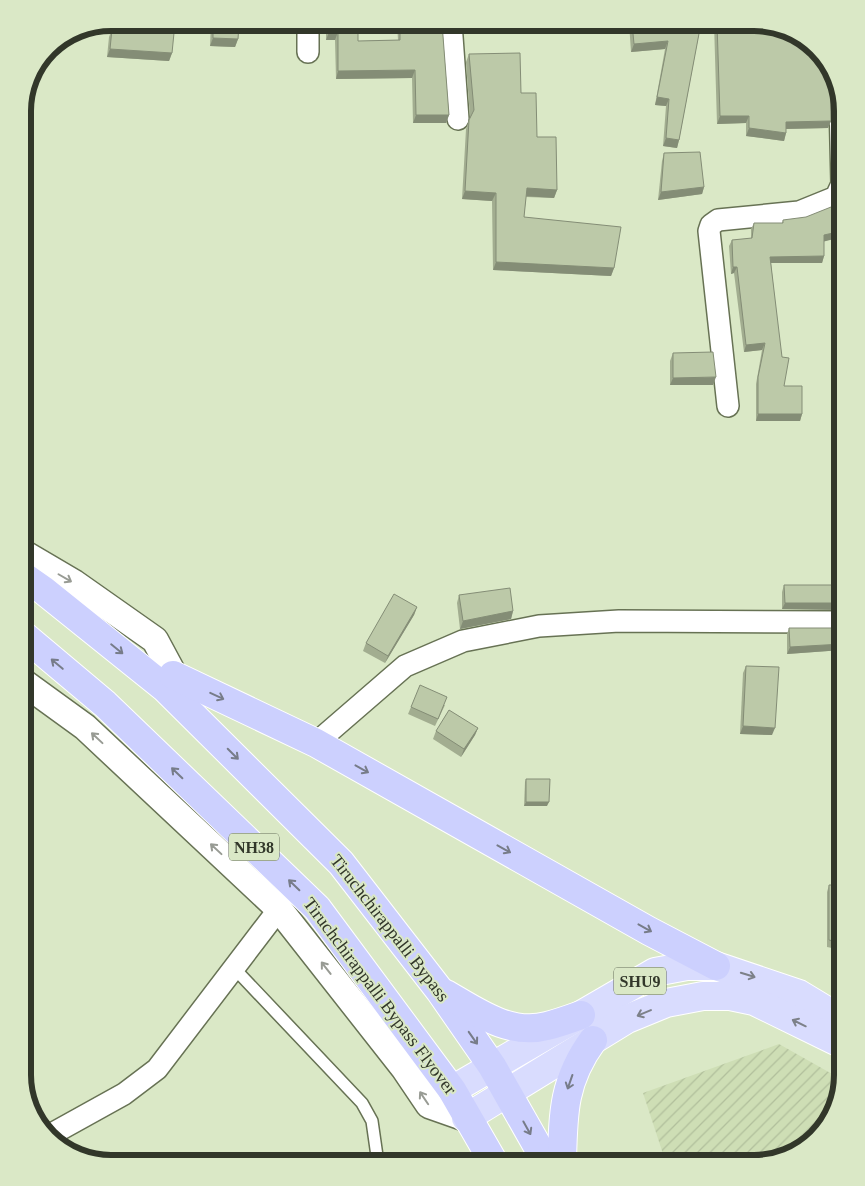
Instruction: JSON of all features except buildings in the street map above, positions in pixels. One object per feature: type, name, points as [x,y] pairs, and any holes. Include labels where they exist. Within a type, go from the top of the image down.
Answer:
[{"type":"highway","name":"NH38","points":[[31,582],[165,688],[198,720]]},
{"type":"highway","name":"Tiruchchirappalli Bypass Flyover","points":[[31,642],[105,704],[317,908],[452,1090],[466,1118]]},
{"type":"highway","points":[[173,675],[316,743],[649,931],[716,966]]},
{"type":"highway","name":"Tiruchchirappalli Bypass","points":[[198,720],[341,863],[440,991],[492,1066],[542,1155]]},
{"type":"highway","points":[[440,991],[506,1026],[527,1029],[546,1027],[581,1015]]},
{"type":"highway","points":[[562,1155],[563,1116],[568,1090],[578,1061],[593,1040]]},
{"type":"highway","name":"NH38","points":[[466,1118],[489,1155]]},
{"type":"main road","name":"SHU9","points":[[452,1090],[655,972],[687,966],[716,966],[799,994],[834,1015]]},
{"type":"main road","name":"SHU9","points":[[466,1118],[628,1019],[666,1003],[703,996],[730,996],[754,1001],[834,1040]]},
{"type":"street","points":[[308,31],[308,52]]},
{"type":"street","points":[[452,31],[458,119]]},
{"type":"street","points":[[728,406],[709,231],[711,225],[718,220],[799,212],[834,198]]},
{"type":"street","points":[[31,558],[74,583],[155,640],[198,720]]},
{"type":"street","points":[[316,743],[405,666],[463,641],[539,626],[619,620],[834,622]]},
{"type":"street","points":[[31,688],[86,727],[279,909],[404,1068],[428,1105],[466,1118]]},
{"type":"street","points":[[56,1132],[124,1094],[157,1069],[279,909]]},
{"type":"lane","points":[[234,968],[362,1104],[372,1121],[377,1155]]},
{"type":"shaded area","points":[[779,1044],[834,1075],[828,1105],[823,1115],[810,1131],[794,1144],[784,1149],[754,1155],[663,1155],[643,1093]]}]
